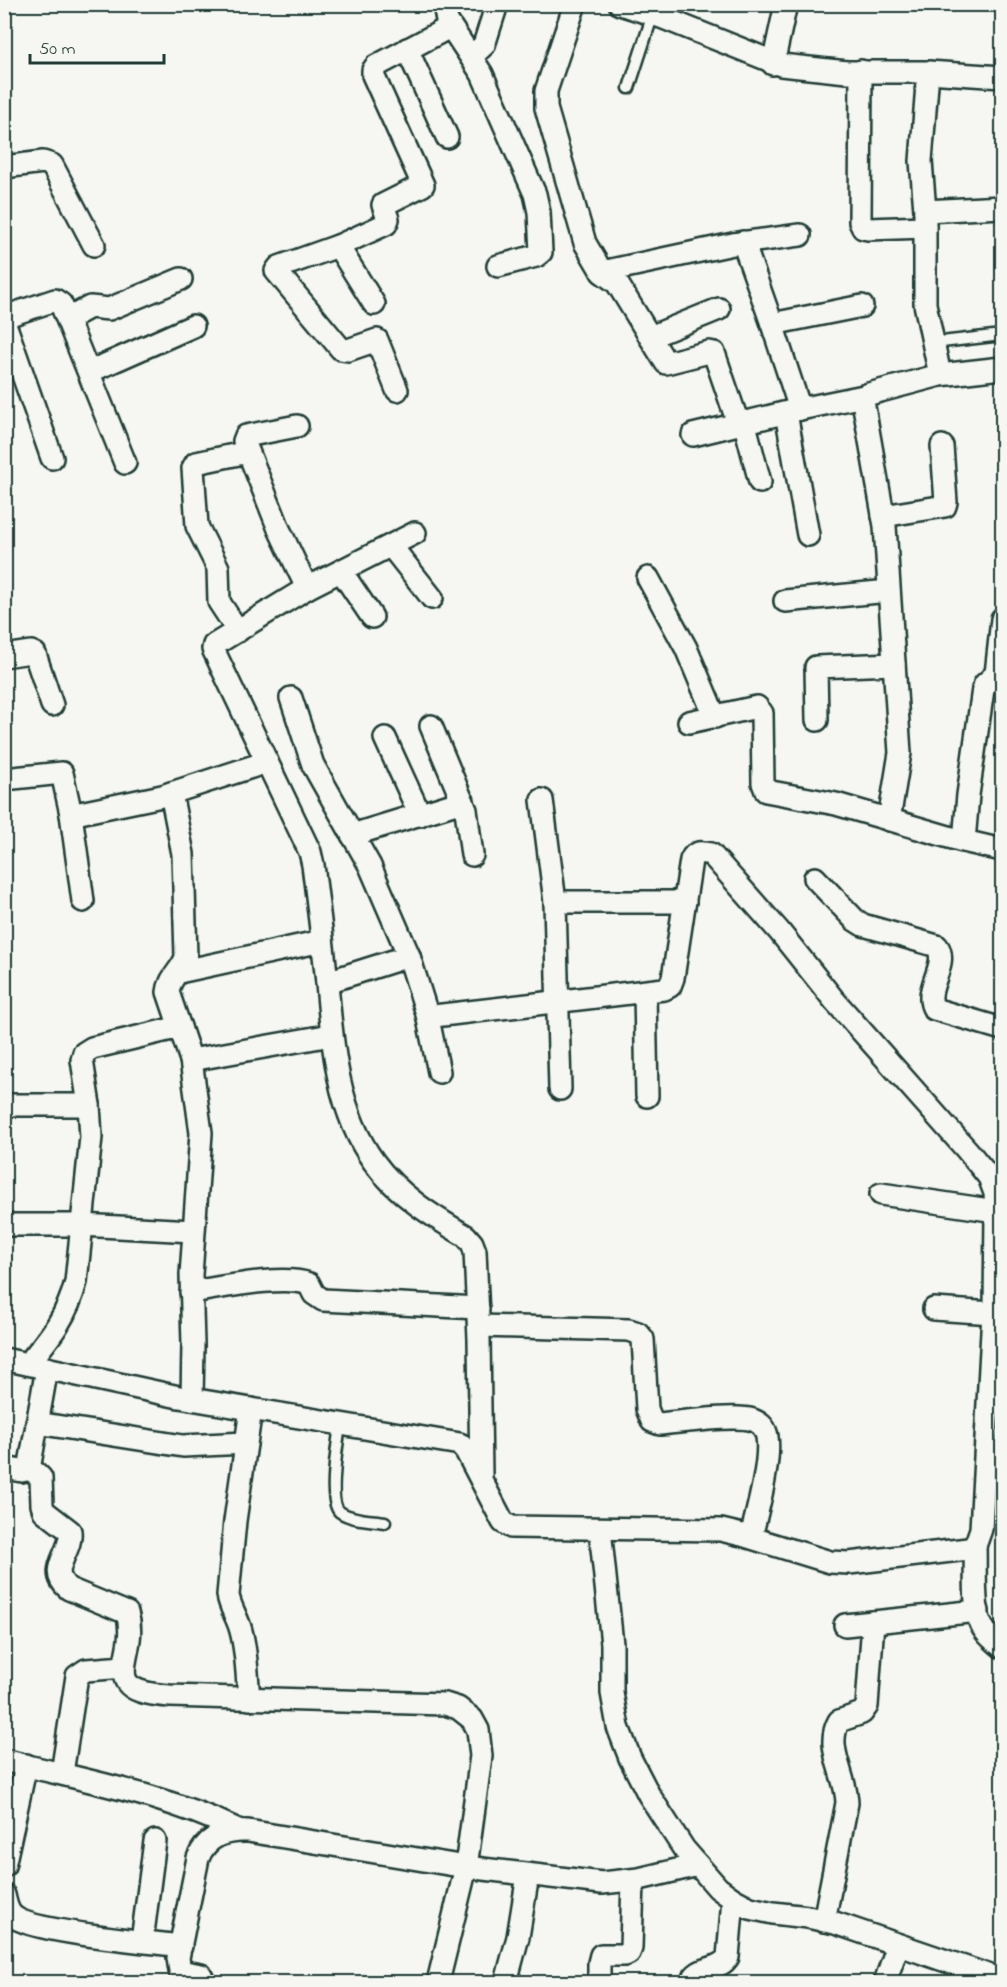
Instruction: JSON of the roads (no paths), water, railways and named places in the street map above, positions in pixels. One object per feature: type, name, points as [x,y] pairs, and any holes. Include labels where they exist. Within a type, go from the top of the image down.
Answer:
[{"type":"street","points":[[444,4],[450,27],[471,57],[494,99],[535,194],[540,212],[541,252],[536,256],[498,266]]},
{"type":"street","points":[[471,57],[484,45],[497,4]]},
{"type":"street","points":[[575,4],[545,99],[583,239],[602,272],[617,283],[663,360],[669,364],[709,352],[714,353],[741,422],[760,482]]},
{"type":"street","points":[[620,4],[653,14],[773,64],[847,72],[928,72],[1002,77]]},
{"type":"street","points":[[773,64],[786,4]]},
{"type":"street","points":[[397,390],[377,340],[348,350],[340,349],[276,271],[279,267],[338,246],[386,224],[388,219],[383,205],[423,185],[373,70],[376,66],[450,27]]},
{"type":"street","points":[[407,50],[447,137]]},
{"type":"street","points":[[861,71],[860,222],[863,228],[1002,207]]},
{"type":"street","points":[[928,72],[921,161],[925,219],[925,304],[940,375]]},
{"type":"street","points":[[4,167],[44,162],[52,165],[94,245]]},
{"type":"street","points":[[602,272],[743,242],[800,235]]},
{"type":"street","points":[[743,242],[772,324],[793,411],[808,535]]},
{"type":"street","points":[[338,246],[374,303]]},
{"type":"street","points":[[68,319],[90,307],[109,309],[181,279]]},
{"type":"street","points":[[52,458],[4,319],[55,300],[61,304],[68,319],[125,463]]},
{"type":"street","points":[[772,324],[862,306]]},
{"type":"street","points":[[650,337],[719,309]]},
{"type":"street","points":[[88,372],[193,326]]},
{"type":"street","points":[[693,435],[741,422],[864,396],[940,375],[1002,368]]},
{"type":"street","points":[[864,396],[884,516],[900,753],[889,820]]},
{"type":"street","points":[[297,426],[246,436],[244,441],[279,529],[307,588]]},
{"type":"street","points":[[884,516],[945,506],[942,446]]},
{"type":"street","points":[[238,631],[219,602],[218,568],[197,526],[193,468],[196,463],[248,452]]},
{"type":"street","points":[[416,533],[307,588],[214,645],[213,649],[310,852],[327,982],[331,1035],[340,1081],[359,1139],[375,1164],[416,1205],[466,1236],[472,1243],[477,1266],[481,1480]]},
{"type":"street","points":[[391,546],[432,598]]},
{"type":"street","points":[[341,571],[372,617]]},
{"type":"street","points":[[648,578],[686,648],[715,717]]},
{"type":"street","points":[[785,601],[889,591]]},
{"type":"street","points":[[964,842],[968,795],[983,689],[996,674],[1000,660],[1002,619]]},
{"type":"street","points":[[4,656],[31,652],[35,654],[52,705]]},
{"type":"street","points":[[817,720],[816,667],[894,664]]},
{"type":"street","points":[[291,698],[313,765],[370,866],[409,956],[427,1014],[439,1072]]},
{"type":"street","points":[[689,723],[753,707],[759,709],[762,712],[763,783],[766,791],[836,804],[964,842],[1002,850]]},
{"type":"street","points":[[431,726],[466,810],[472,855]]},
{"type":"street","points":[[385,738],[420,815]]},
{"type":"street","points":[[71,814],[171,793],[267,762]]},
{"type":"street","points":[[4,779],[62,772],[71,814],[83,901]]},
{"type":"street","points":[[171,793],[184,865],[186,957],[179,972],[169,984],[168,992],[191,1060],[201,1133],[193,1231],[192,1399]]},
{"type":"street","points":[[542,800],[555,902],[560,1089]]},
{"type":"street","points":[[352,836],[463,801]]},
{"type":"street","points":[[427,1014],[434,1016],[645,992],[670,986],[693,855],[703,852],[711,854],[779,931],[834,1000],[975,1159],[993,1186],[996,1211],[997,1308],[994,1441],[981,1529],[975,1546],[980,1622],[987,1633],[1002,1647]]},
{"type":"street","points":[[815,878],[863,926],[937,946],[941,954],[930,1000],[934,1009],[1002,1029]]},
{"type":"street","points":[[555,902],[685,902]]},
{"type":"street","points":[[179,972],[322,941]]},
{"type":"street","points":[[327,982],[409,956]]},
{"type":"street","points":[[645,992],[647,1096]]},
{"type":"street","points":[[4,1468],[21,1471],[27,1469],[30,1464],[37,1423],[38,1366],[72,1297],[76,1282],[91,1137],[82,1060],[84,1053],[92,1048],[180,1027]]},
{"type":"street","points":[[191,1060],[331,1035]]},
{"type":"street","points":[[4,1105],[89,1105]]},
{"type":"street","points":[[881,1194],[996,1211]]},
{"type":"street","points":[[4,1225],[81,1225],[193,1231]]},
{"type":"street","points":[[191,1292],[254,1282],[296,1281],[309,1284],[314,1294],[323,1300],[629,1330],[638,1333],[643,1339],[647,1409],[652,1421],[660,1424],[740,1418],[759,1423],[764,1427],[767,1435],[767,1448],[762,1487],[751,1538]]},
{"type":"street","points":[[934,1309],[997,1308]]},
{"type":"street","points":[[4,1359],[192,1399],[460,1444],[464,1447],[503,1522],[511,1527],[721,1530],[841,1563],[968,1549],[975,1546]]},
{"type":"street","points":[[249,1699],[243,1640],[240,1627],[229,1605],[228,1595],[235,1521],[251,1409]]},
{"type":"street","points":[[37,1423],[183,1446],[246,1443]]},
{"type":"street","points":[[27,1469],[41,1478],[44,1511],[70,1531],[71,1538],[59,1569],[59,1580],[69,1589],[128,1613],[130,1628],[124,1667],[127,1685],[159,1696],[445,1704],[458,1708],[472,1719],[478,1730],[481,1756],[466,1867],[438,1983]]},
{"type":"street","points":[[600,1529],[612,1644],[612,1693],[618,1727],[630,1758],[649,1795],[684,1849],[718,1888],[750,1908],[824,1921],[1002,1981]]},
{"type":"street","points":[[845,1624],[978,1611]]},
{"type":"street","points":[[824,1921],[848,1803],[847,1791],[835,1755],[835,1731],[839,1721],[862,1713],[867,1706],[873,1622]]},
{"type":"street","points":[[62,1773],[77,1676],[86,1670],[124,1667]]},
{"type":"street","points":[[4,1760],[110,1784],[190,1809],[238,1830],[466,1867],[602,1883],[633,1880],[698,1865]]},
{"type":"street","points":[[4,1866],[26,1765]]},
{"type":"street","points":[[204,1983],[201,1975],[180,1971],[178,1958],[198,1858],[210,1840],[223,1832],[238,1830]]},
{"type":"street","points":[[142,1941],[155,1841]]},
{"type":"street","points":[[506,1983],[518,1937],[528,1875]]},
{"type":"street","points":[[599,1983],[599,1963],[602,1955],[625,1955],[631,1948],[633,1880]]},
{"type":"street","points":[[4,1895],[8,1910],[13,1916],[31,1925],[181,1946]]},
{"type":"street","points":[[692,1983],[699,1971],[716,1968],[728,1957],[733,1899]]},
{"type":"street","points":[[885,1983],[898,1945]]},
{"type":"lane","points":[[629,88],[653,14]]},
{"type":"lane","points":[[933,343],[1002,335]]},
{"type":"lane","points":[[340,1425],[333,1492],[336,1509],[342,1514],[385,1522]]}]
